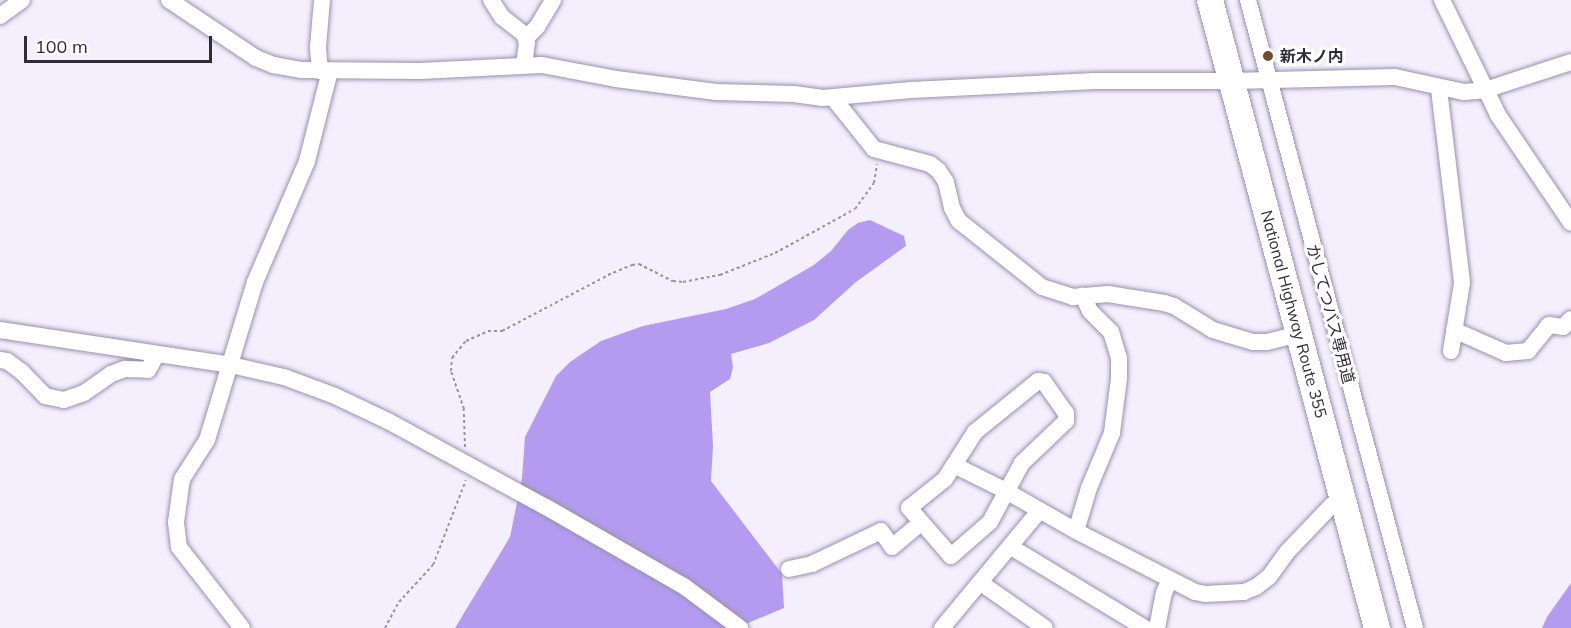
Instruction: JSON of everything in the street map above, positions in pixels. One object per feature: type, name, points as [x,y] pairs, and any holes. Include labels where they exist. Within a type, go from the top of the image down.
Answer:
[{"type":"highway","name":"National Highway Route 355","points":[[1210,0],[1377,628]]},
{"type":"street","points":[[0,16],[22,0]]},
{"type":"street","points":[[169,0],[256,58],[273,65],[325,71],[420,72],[524,65],[551,66],[616,79],[716,92],[834,99],[911,90],[1095,81],[1232,81],[1395,77],[1464,92],[1485,90],[1571,62]]},
{"type":"street","points":[[242,628],[180,547],[176,522],[182,479],[207,440],[255,282],[307,161],[325,71],[318,47],[322,0]]},
{"type":"street","points":[[491,0],[498,14],[521,29],[526,38],[524,65]]},
{"type":"street","points":[[526,38],[537,27],[553,0]]},
{"type":"street","name":"かしてつバス専用道","points":[[1248,0],[1415,628]]},
{"type":"street","points":[[1442,0],[1498,115],[1571,223]]},
{"type":"street","points":[[1439,88],[1462,283],[1451,351]]},
{"type":"street","points":[[834,99],[843,112],[854,121],[869,144],[879,152],[930,164],[946,182],[952,208],[959,221],[1042,287],[1063,295],[1108,294],[1164,303],[1174,306],[1213,330],[1252,342],[1268,342],[1300,334]]},
{"type":"street","points":[[1076,531],[1089,488],[1112,433],[1119,378],[1119,358],[1111,332],[1090,311],[1083,296]]},
{"type":"street","points":[[1454,330],[1506,353],[1527,351],[1549,325],[1563,327],[1571,319]]},
{"type":"street","points":[[0,330],[231,365],[284,376],[335,396],[473,466],[685,587],[740,628]]},
{"type":"street","points":[[0,360],[8,361],[22,372],[45,396],[64,400],[84,393],[118,372],[148,370],[157,354]]},
{"type":"street","points":[[1042,381],[1066,413],[1066,421],[1022,463],[1006,491],[990,522],[951,556],[909,508],[939,485],[975,432],[1035,382],[1042,381]]},
{"type":"street","points":[[954,465],[1006,491],[1076,531],[1170,579],[1205,594],[1244,592],[1257,587],[1269,577],[1287,552],[1332,505],[1343,500]]},
{"type":"street","points":[[964,628],[946,623],[981,584],[1040,510]]},
{"type":"street","points":[[789,569],[812,564],[881,531],[892,547],[921,523]]},
{"type":"street","points":[[1011,547],[1145,628]]},
{"type":"street","points":[[1157,628],[1164,593],[1170,579]]},
{"type":"street","points":[[981,584],[1044,628]]},
{"type":"path","points":[[385,628],[399,602],[433,565],[454,507],[473,466],[465,444],[467,433],[464,409],[452,371],[452,358],[466,341],[488,331],[502,331],[608,275],[633,265],[639,264],[674,281],[683,282],[720,275],[776,253],[855,209],[874,183],[879,152]]},
{"type":"shaded area","points":[[870,220],[904,236],[906,246],[856,282],[814,320],[769,343],[731,354],[733,367],[730,379],[710,392],[713,446],[711,481],[782,574],[784,608],[736,628],[455,628],[510,537],[522,478],[525,437],[556,376],[570,362],[601,341],[643,326],[726,309],[755,299],[814,265],[831,251],[848,230],[858,223]]},
{"type":"shaded area","points":[[1571,583],[1571,628],[1542,628],[1547,617]]},
{"type":"place","name":"新木ノ内","points":[[1268,56]]}]
